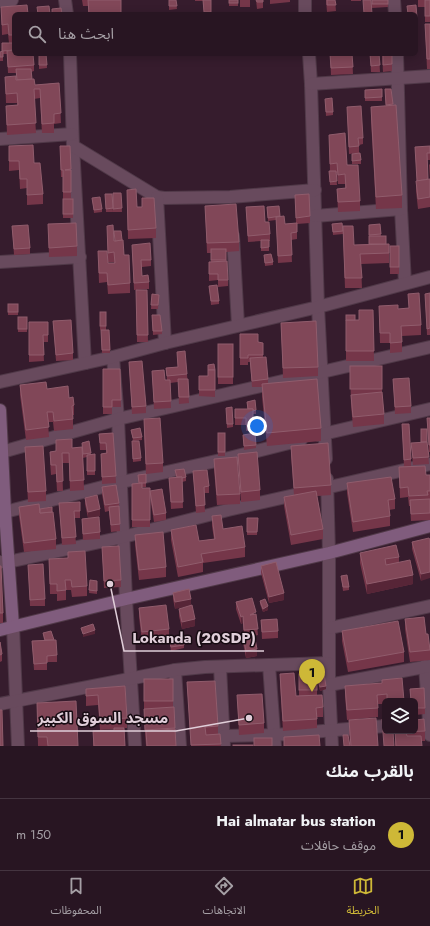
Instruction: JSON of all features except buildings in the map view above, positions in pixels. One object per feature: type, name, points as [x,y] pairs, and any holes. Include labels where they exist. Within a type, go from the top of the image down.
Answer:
[{"type":"main road","points":[[0,410],[2,489],[5,512],[4,562],[13,626]]},
{"type":"main road","points":[[0,630],[126,599],[329,553],[430,526]]},
{"type":"street","points":[[0,1],[12,0]]},
{"type":"street","points":[[65,0],[67,12]]},
{"type":"street","points":[[305,0],[305,12]]},
{"type":"street","points":[[394,0],[395,12]]},
{"type":"street","points":[[70,56],[72,134],[85,363]]},
{"type":"street","points":[[309,56],[318,307],[327,488],[330,628],[328,663],[332,746]]},
{"type":"street","points":[[397,56],[401,209],[405,283]]},
{"type":"street","points":[[311,84],[430,76]]},
{"type":"street","points":[[0,139],[72,134]]},
{"type":"street","points":[[73,146],[157,197],[230,197],[315,190]]},
{"type":"street","points":[[157,197],[165,343]]},
{"type":"street","points":[[230,197],[231,212]]},
{"type":"street","points":[[315,216],[401,209]]},
{"type":"street","points":[[232,227],[238,325]]},
{"type":"street","points":[[0,262],[80,257]]},
{"type":"street","points":[[0,382],[113,357],[238,325],[318,307],[429,275]]},
{"type":"street","points":[[2,452],[118,419],[430,348]]},
{"type":"street","points":[[113,357],[122,482],[126,599],[135,746]]},
{"type":"street","points":[[5,512],[122,482],[224,460],[325,434],[430,410]]},
{"type":"street","points":[[4,562],[123,537],[228,510],[430,464]]},
{"type":"street","points":[[330,628],[430,606]]},
{"type":"street","points":[[13,626],[18,746]]},
{"type":"street","points":[[0,704],[131,680],[175,670],[328,663]]},
{"type":"street","points":[[269,665],[275,740]]},
{"type":"street","points":[[329,685],[427,666],[428,722],[430,735]]},
{"type":"street","points":[[220,667],[224,741],[275,740],[331,731],[382,726]]},
{"type":"street","points":[[175,670],[180,746]]},
{"type":"street","points":[[418,723],[428,722]]},
{"type":"place","name":"Lokanda (20SDP)","points":[[110,584]]},
{"type":"place","name":"Hai almatar bus station","points":[[312,692]]},
{"type":"place","name":"مسجد السوق الكبير","points":[[249,718]]}]
